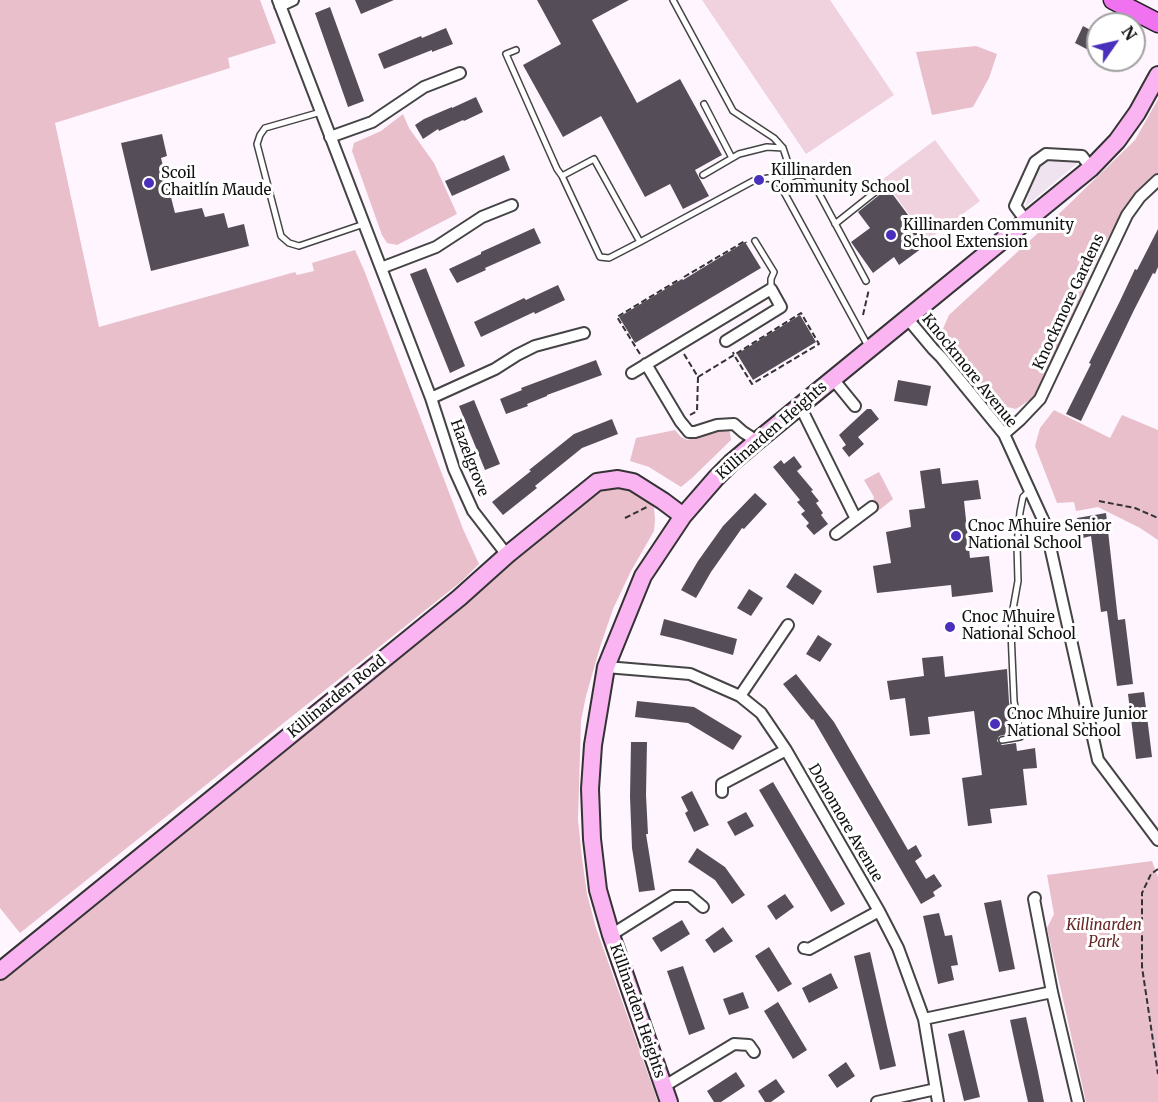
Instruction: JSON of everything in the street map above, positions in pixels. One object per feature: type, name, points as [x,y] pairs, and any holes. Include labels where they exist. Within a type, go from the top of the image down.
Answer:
[{"type":"main road","points":[[1113,0],[1158,23]]},
{"type":"street","name":"Hazelgrove","points":[[293,0],[279,3],[431,398],[454,469],[472,511],[507,555]]},
{"type":"street","points":[[330,136],[372,122],[424,87],[460,74]]},
{"type":"street","name":"Killinarden Heights","points":[[754,1052],[749,1045],[734,1044],[666,1094],[598,890],[592,839],[590,789],[593,745],[606,667],[643,576],[683,516],[716,478],[799,406],[1091,168],[1117,141],[1137,113],[1158,75]]},
{"type":"street","points":[[1026,221],[1015,206],[1035,162],[1046,154],[1082,156],[1091,168]]},
{"type":"street","name":"Knockmore Gardens","points":[[1004,434],[1040,399],[1126,215],[1140,197],[1158,180]]},
{"type":"street","points":[[381,268],[436,247],[482,218],[512,205]]},
{"type":"street","points":[[632,373],[771,289],[782,307],[726,340]]},
{"type":"street","name":"Knockmore Avenue","points":[[907,318],[1004,434],[1045,524],[1098,760],[1158,840]]},
{"type":"street","points":[[431,398],[495,369],[535,346],[584,333]]},
{"type":"street","points":[[646,364],[689,432],[717,425],[734,424],[757,441]]},
{"type":"street","points":[[833,378],[855,406]]},
{"type":"street","points":[[799,406],[856,519]]},
{"type":"street","name":"Killinarden Road","points":[[0,970],[459,598],[507,555],[597,482],[618,479],[633,482],[683,516]]},
{"type":"street","points":[[836,534],[872,507]]},
{"type":"street","points":[[740,696],[788,625]]},
{"type":"street","name":"Donomore Avenue","points":[[606,667],[690,674],[740,696],[761,713],[786,750],[898,948],[924,1019],[938,1102]]},
{"type":"street","points":[[722,792],[722,784],[786,750]]},
{"type":"street","name":"Killinarden Heights","points":[[611,934],[673,896],[690,896],[703,907]]},
{"type":"street","points":[[1035,898],[1052,992],[1078,1102]]},
{"type":"street","points":[[804,948],[809,949],[879,911]]},
{"type":"street","points":[[924,1019],[1052,992]]},
{"type":"street","points":[[877,1102],[936,1089]]},
{"type":"lane","points":[[673,0],[733,111],[774,138],[783,148],[789,178]]},
{"type":"lane","points":[[516,50],[506,54],[557,169],[600,257],[609,258],[753,181],[768,178],[779,183],[870,348]]},
{"type":"lane","points":[[704,104],[732,158]]},
{"type":"lane","points":[[321,112],[265,128],[257,144],[281,236],[289,243],[299,246],[364,224]]},
{"type":"lane","points":[[703,175],[739,154],[767,147],[783,148]]},
{"type":"lane","points":[[562,176],[594,159],[640,242]]},
{"type":"lane","points":[[779,183],[796,175],[805,175],[814,184],[866,281]]},
{"type":"lane","points":[[835,224],[884,185]]},
{"type":"lane","points":[[755,241],[774,272],[771,289]]},
{"type":"lane","points":[[1002,740],[1020,737],[1014,701],[1011,633],[1018,581],[1017,545],[1020,512],[1023,497],[1030,490]]},
{"type":"path","points":[[684,277],[745,241],[751,251]]},
{"type":"path","points":[[646,364],[617,317],[680,279]]},
{"type":"path","points":[[862,318],[869,288],[866,281]]},
{"type":"path","points":[[698,377],[734,354],[801,313],[819,344],[752,384],[734,354]]},
{"type":"path","points":[[679,344],[698,377],[697,411],[680,421]]},
{"type":"path","points":[[1099,501],[1135,508],[1158,518]]},
{"type":"path","points":[[625,518],[652,504]]},
{"type":"path","points":[[1158,869],[1151,874],[1142,893],[1142,967],[1158,1074]]},
{"type":"green space","points":[[0,0],[260,0],[276,43],[228,58],[230,68],[55,123],[99,327],[295,272],[297,275],[314,271],[312,263],[355,250],[463,529],[479,564],[462,581],[20,933],[0,908]]},
{"type":"green space","points":[[976,46],[997,54],[989,78],[973,107],[932,115],[916,52]]},
{"type":"green space","points":[[1158,99],[1158,173],[1134,194],[1103,246],[1036,396],[1016,409],[993,401],[941,333],[949,315],[1135,140]]},
{"type":"green space","points":[[403,114],[409,128],[434,163],[457,214],[397,245],[387,243],[382,235],[352,151],[354,143],[381,131]]},
{"type":"green space","points":[[1054,410],[1110,438],[1122,415],[1158,430],[1158,540],[1140,528],[1098,507],[1076,511],[1074,502],[1057,503],[1035,446],[1040,428]]},
{"type":"green space","points":[[721,429],[730,432],[731,440],[681,487],[649,467],[630,461],[636,438],[675,430],[687,440]]},
{"type":"green space","points":[[879,472],[893,499],[878,511],[873,501],[874,497],[864,480]]},
{"type":"green space","points":[[611,486],[628,487],[649,501],[654,508],[654,531],[613,609],[586,696],[581,721],[578,820],[587,894],[596,928],[658,1102],[0,1102],[0,981],[551,527],[599,490]]},
{"type":"green space","name":"Killinarden Park","points":[[1152,861],[1158,877],[1158,1102],[1086,1102],[1047,928],[1054,914],[1047,875]]},
{"type":"shaded area","points":[[702,0],[830,0],[894,95],[806,154]]},
{"type":"shaded area","points":[[935,140],[980,201],[928,240],[883,179]]},
{"type":"shaded area","points":[[1049,158],[1080,161],[1025,207],[1038,164]]},
{"type":"building","points":[[355,0],[394,0],[361,14]]},
{"type":"building","points":[[537,0],[629,0],[592,20],[637,103],[680,79],[722,155],[695,170],[709,196],[683,209],[670,184],[645,197],[601,116],[563,137],[523,65],[561,44]]},
{"type":"building","points":[[330,7],[364,101],[348,107],[315,13]]},
{"type":"building","points":[[1083,26],[1086,28],[1086,49],[1075,43]]},
{"type":"building","points":[[446,28],[453,44],[384,69],[378,54]]},
{"type":"building","points":[[476,97],[483,112],[439,131],[438,129],[423,139],[415,125]]},
{"type":"building","name":"Scoil Chaitlín Maude","points":[[162,134],[167,156],[161,158],[175,213],[202,208],[205,217],[224,213],[228,228],[244,224],[249,246],[151,271],[121,143]]},
{"type":"building","points":[[504,155],[510,170],[452,196],[445,181]]},
{"type":"building","name":"Killinarden Community School Extension","points":[[888,188],[929,243],[899,265],[894,257],[873,273],[851,242],[870,228],[858,212]]},
{"type":"building","points":[[534,228],[541,243],[457,283],[449,269]]},
{"type":"building","points":[[1158,229],[1158,267],[1134,310],[1081,421],[1066,414],[1135,269],[1137,270]]},
{"type":"building","points":[[745,242],[761,268],[635,343],[619,317]]},
{"type":"building","points":[[426,268],[465,366],[450,373],[410,274]]},
{"type":"building","points":[[558,285],[565,300],[481,337],[474,322],[524,298],[526,300]]},
{"type":"building","points":[[800,315],[816,342],[753,380],[737,354]]},
{"type":"building","points":[[596,360],[602,375],[547,395],[527,404],[528,406],[506,414],[500,399],[522,390],[521,388]]},
{"type":"building","points":[[898,380],[931,386],[927,406],[894,401]]},
{"type":"building","points":[[474,400],[500,464],[485,470],[459,406]]},
{"type":"building","points":[[867,409],[871,409],[879,419],[858,437],[864,444],[849,457],[842,448],[846,445],[839,435]]},
{"type":"building","points":[[612,419],[618,434],[582,448],[503,515],[492,502],[574,434]]},
{"type":"building","points":[[794,456],[802,467],[797,471],[813,490],[811,491],[819,501],[816,503],[823,513],[821,515],[828,524],[814,535],[806,526],[809,523],[801,514],[805,511],[797,502],[800,500],[773,467],[781,460],[784,464]]},
{"type":"building","name":"Cnoc Mhuire Senior National School","points":[[940,468],[942,484],[978,480],[981,499],[964,501],[970,558],[989,556],[993,592],[952,597],[951,585],[877,593],[873,566],[891,563],[886,532],[911,527],[909,510],[925,508],[920,471]]},
{"type":"building","points":[[755,493],[767,504],[744,529],[742,528],[696,598],[681,590],[723,526]]},
{"type":"building","points":[[1106,513],[1118,620],[1125,619],[1133,684],[1117,686],[1107,611],[1101,612],[1091,536],[1083,538],[1082,533],[1079,533],[1077,518]]},
{"type":"building","points":[[795,573],[822,591],[813,605],[786,587]]},
{"type":"building","points":[[749,589],[763,598],[751,616],[737,608]]},
{"type":"building","points":[[664,619],[737,639],[733,655],[660,635]]},
{"type":"building","points":[[818,635],[832,644],[820,662],[806,654]]},
{"type":"building","name":"Cnoc Mhuire Junior National School","points":[[943,656],[945,677],[1007,669],[1014,733],[999,736],[997,741],[1002,745],[1016,743],[1017,751],[1035,748],[1037,768],[1023,769],[1027,805],[990,809],[992,823],[968,826],[962,778],[982,775],[974,711],[928,717],[930,734],[910,736],[905,698],[890,700],[887,681],[924,676],[922,658]]},
{"type":"building","points":[[796,674],[834,722],[908,850],[916,845],[922,856],[915,861],[926,879],[934,874],[942,886],[933,892],[935,896],[921,904],[813,719],[783,684]]},
{"type":"building","points":[[1144,692],[1152,757],[1136,759],[1128,694]]},
{"type":"building","points":[[637,701],[694,707],[742,736],[733,750],[688,723],[635,717]]},
{"type":"building","points":[[631,742],[647,742],[648,834],[646,834],[655,890],[639,892],[632,848]]},
{"type":"building","points":[[773,782],[845,904],[831,912],[759,790]]},
{"type":"building","points":[[692,791],[709,825],[694,832],[685,813],[688,811],[681,797]]},
{"type":"building","points":[[746,812],[754,826],[735,836],[727,822]]},
{"type":"building","points":[[697,848],[725,867],[745,895],[732,904],[715,880],[688,862]]},
{"type":"building","points":[[785,894],[794,907],[776,920],[767,906]]},
{"type":"building","points":[[1001,900],[1015,969],[999,972],[984,903]]},
{"type":"building","points":[[939,913],[945,936],[952,935],[958,965],[951,966],[954,980],[938,984],[923,916]]},
{"type":"building","points":[[682,920],[690,934],[661,952],[652,938]]},
{"type":"building","points":[[723,927],[733,941],[714,953],[705,940]]},
{"type":"building","points":[[769,947],[792,984],[778,992],[755,956]]},
{"type":"building","points":[[870,952],[896,1066],[880,1070],[854,956]]},
{"type":"building","points":[[683,966],[705,1029],[689,1035],[667,971]]},
{"type":"building","points":[[831,973],[838,988],[809,1003],[802,988]]},
{"type":"building","points":[[743,992],[749,1008],[729,1015],[723,999]]},
{"type":"building","points":[[778,1002],[807,1050],[793,1059],[764,1011]]},
{"type":"building","points":[[1026,1017],[1044,1102],[1028,1102],[1010,1020]]},
{"type":"building","points":[[964,1030],[980,1097],[964,1101],[948,1034]]},
{"type":"building","points":[[846,1062],[855,1076],[837,1088],[828,1075]]},
{"type":"building","points":[[736,1072],[745,1086],[721,1102],[714,1102],[707,1091]]},
{"type":"building","points":[[776,1079],[785,1092],[771,1102],[765,1102],[758,1091]]},
{"type":"place","name":"Killinarden Community School","points":[[759,180]]},
{"type":"place","name":"Scoil Chaitlín Maude","points":[[149,183]]},
{"type":"place","name":"Killinarden Community School Extension","points":[[891,235]]},
{"type":"place","name":"Cnoc Mhuire Senior National School","points":[[956,536]]},
{"type":"place","name":"Cnoc Mhuire National School","points":[[950,627]]},
{"type":"place","name":"Cnoc Mhuire Junior National School","points":[[995,724]]}]
